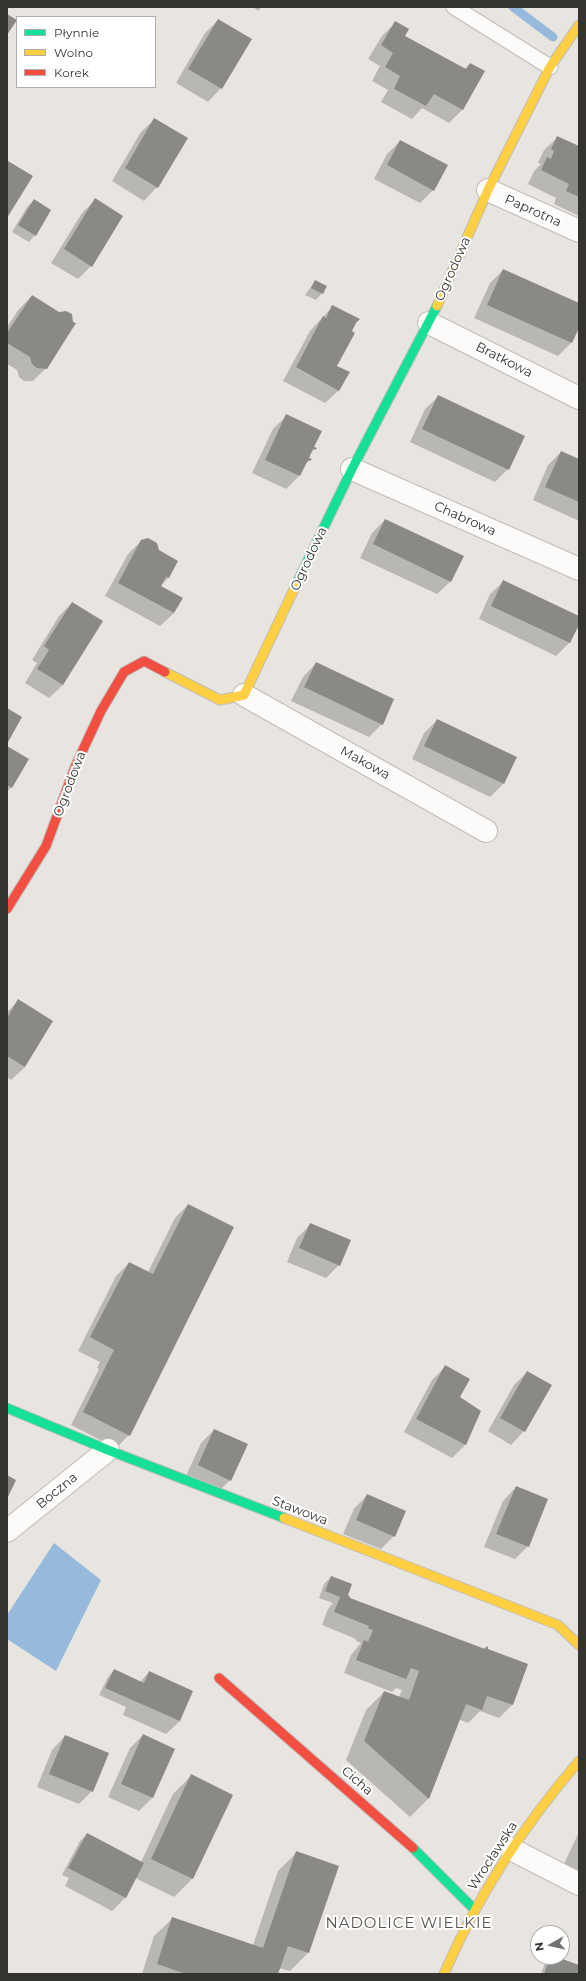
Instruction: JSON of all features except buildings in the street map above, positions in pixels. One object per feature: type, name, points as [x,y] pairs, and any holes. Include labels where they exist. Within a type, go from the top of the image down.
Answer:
[{"type":"street","name":"Ogrodowa","points":[[7,909],[46,846],[75,767],[101,711],[124,672],[144,662],[220,700],[244,695],[352,469],[429,323],[488,190],[550,67],[579,25]]},
{"type":"street","name":"Paprotna","points":[[488,190],[579,231]]},
{"type":"street","name":"Bratkowa","points":[[429,323],[579,398]]},
{"type":"street","name":"Chabrowa","points":[[352,469],[579,569]]},
{"type":"street","name":"Makowa","points":[[244,695],[486,831]]},
{"type":"street","name":"Stawowa","points":[[7,1408],[108,1450],[558,1625],[579,1645]]},
{"type":"street","name":"Boczna","points":[[7,1531],[108,1450]]},
{"type":"street","name":"Cicha","points":[[219,1678],[402,1837],[474,1909]]},
{"type":"street","name":"Wrocławska","points":[[444,1974],[474,1909],[491,1878],[551,1792],[579,1761]]},
{"type":"street","points":[[512,1848],[579,1884]]},
{"type":"lane","points":[[454,7],[550,67]]},
{"type":"water","points":[[54,1543],[101,1580],[56,1671],[7,1639],[7,1615]]},
{"type":"waterway","points":[[513,7],[553,37]]},
{"type":"traffic: fast","points":[[297,583],[352,469],[437,306]]},
{"type":"traffic: fast","points":[[7,1408],[108,1450],[284,1518]]},
{"type":"traffic: fast","points":[[413,1848],[474,1909]]},
{"type":"traffic: slow","points":[[437,306],[488,190],[550,67],[579,25]]},
{"type":"traffic: slow","points":[[165,672],[220,700],[244,695],[297,583]]},
{"type":"traffic: slow","points":[[284,1518],[558,1625],[579,1645]]},
{"type":"traffic: slow","points":[[444,1974],[457,1945],[503,1862],[539,1811],[579,1761]]},
{"type":"traffic: jam","points":[[7,909],[46,846],[75,767],[101,711],[124,672],[144,661],[165,672]]},
{"type":"traffic: jam","points":[[219,1678],[413,1848]]},
{"type":"district","name":"NADOLICE WIELKIE","points":[[409,1924]]}]
